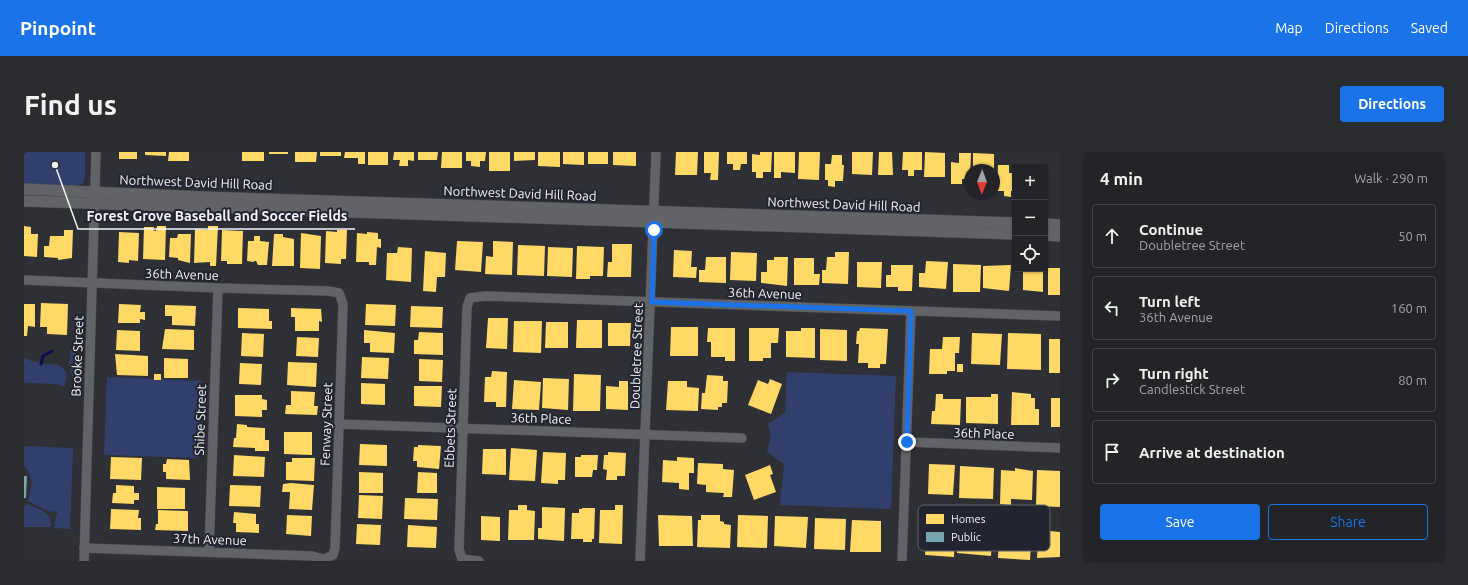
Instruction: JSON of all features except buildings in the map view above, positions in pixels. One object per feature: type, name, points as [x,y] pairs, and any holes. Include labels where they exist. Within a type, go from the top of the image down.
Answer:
[{"type":"street","name":"Brooke Street","points":[[84,561],[96,152]]},
{"type":"street","name":"Doubletree Street","points":[[640,561],[652,302],[656,152]]},
{"type":"street","name":"Northwest David Hill Road","points":[[24,189],[1012,223]]},
{"type":"street","name":"Northwest David Hill Road","points":[[24,201],[1012,234]]},
{"type":"street","points":[[1048,224],[1060,225]]},
{"type":"street","points":[[1048,235],[1060,236]]},
{"type":"street","name":"36th Avenue","points":[[24,280],[328,291],[339,293]]},
{"type":"street","name":"Shibe Street","points":[[209,552],[218,288]]},
{"type":"street","name":"Fenway Street","points":[[333,555],[335,548],[343,310],[339,293]]},
{"type":"street","name":"36th Avenue","points":[[470,298],[485,296],[1060,316]]},
{"type":"street","name":"Ebbets Street","points":[[470,298],[467,307],[459,549],[462,559],[479,561]]},
{"type":"street","points":[[902,561],[911,311]]},
{"type":"street","name":"36th Place","points":[[339,424],[742,438]]},
{"type":"street","name":"36th Place","points":[[907,442],[1060,448]]},
{"type":"street","name":"37th Avenue","points":[[84,548],[312,556],[324,559],[333,555]]},
{"type":"shaded area","points":[[24,152],[85,152],[85,179],[83,183],[77,186],[24,184]]},
{"type":"shaded area","points":[[71,349],[76,349],[75,376],[72,376],[69,365]]},
{"type":"shaded area","points":[[24,358],[44,364],[56,364],[62,367],[67,375],[64,387],[57,384],[24,383]]},
{"type":"shaded area","points":[[787,372],[896,376],[891,509],[780,505],[784,464],[767,452],[771,437],[768,424],[785,413]]},
{"type":"shaded area","points":[[107,377],[202,381],[199,458],[104,455]]},
{"type":"shaded area","points":[[24,446],[73,448],[70,529],[54,528],[57,512],[50,512],[28,501],[32,483],[30,475],[24,465]]},
{"type":"shaded area","points":[[27,504],[47,514],[50,518],[51,527],[24,527],[24,508]]},
{"type":"waterway","points":[[41,364],[43,356],[52,351]]},
{"type":"place","name":"Forest Grove Baseball and Soccer Fields","points":[[55,165]]},
{"type":"route","points":[[654,230],[652,302],[911,311],[907,442]]}]
